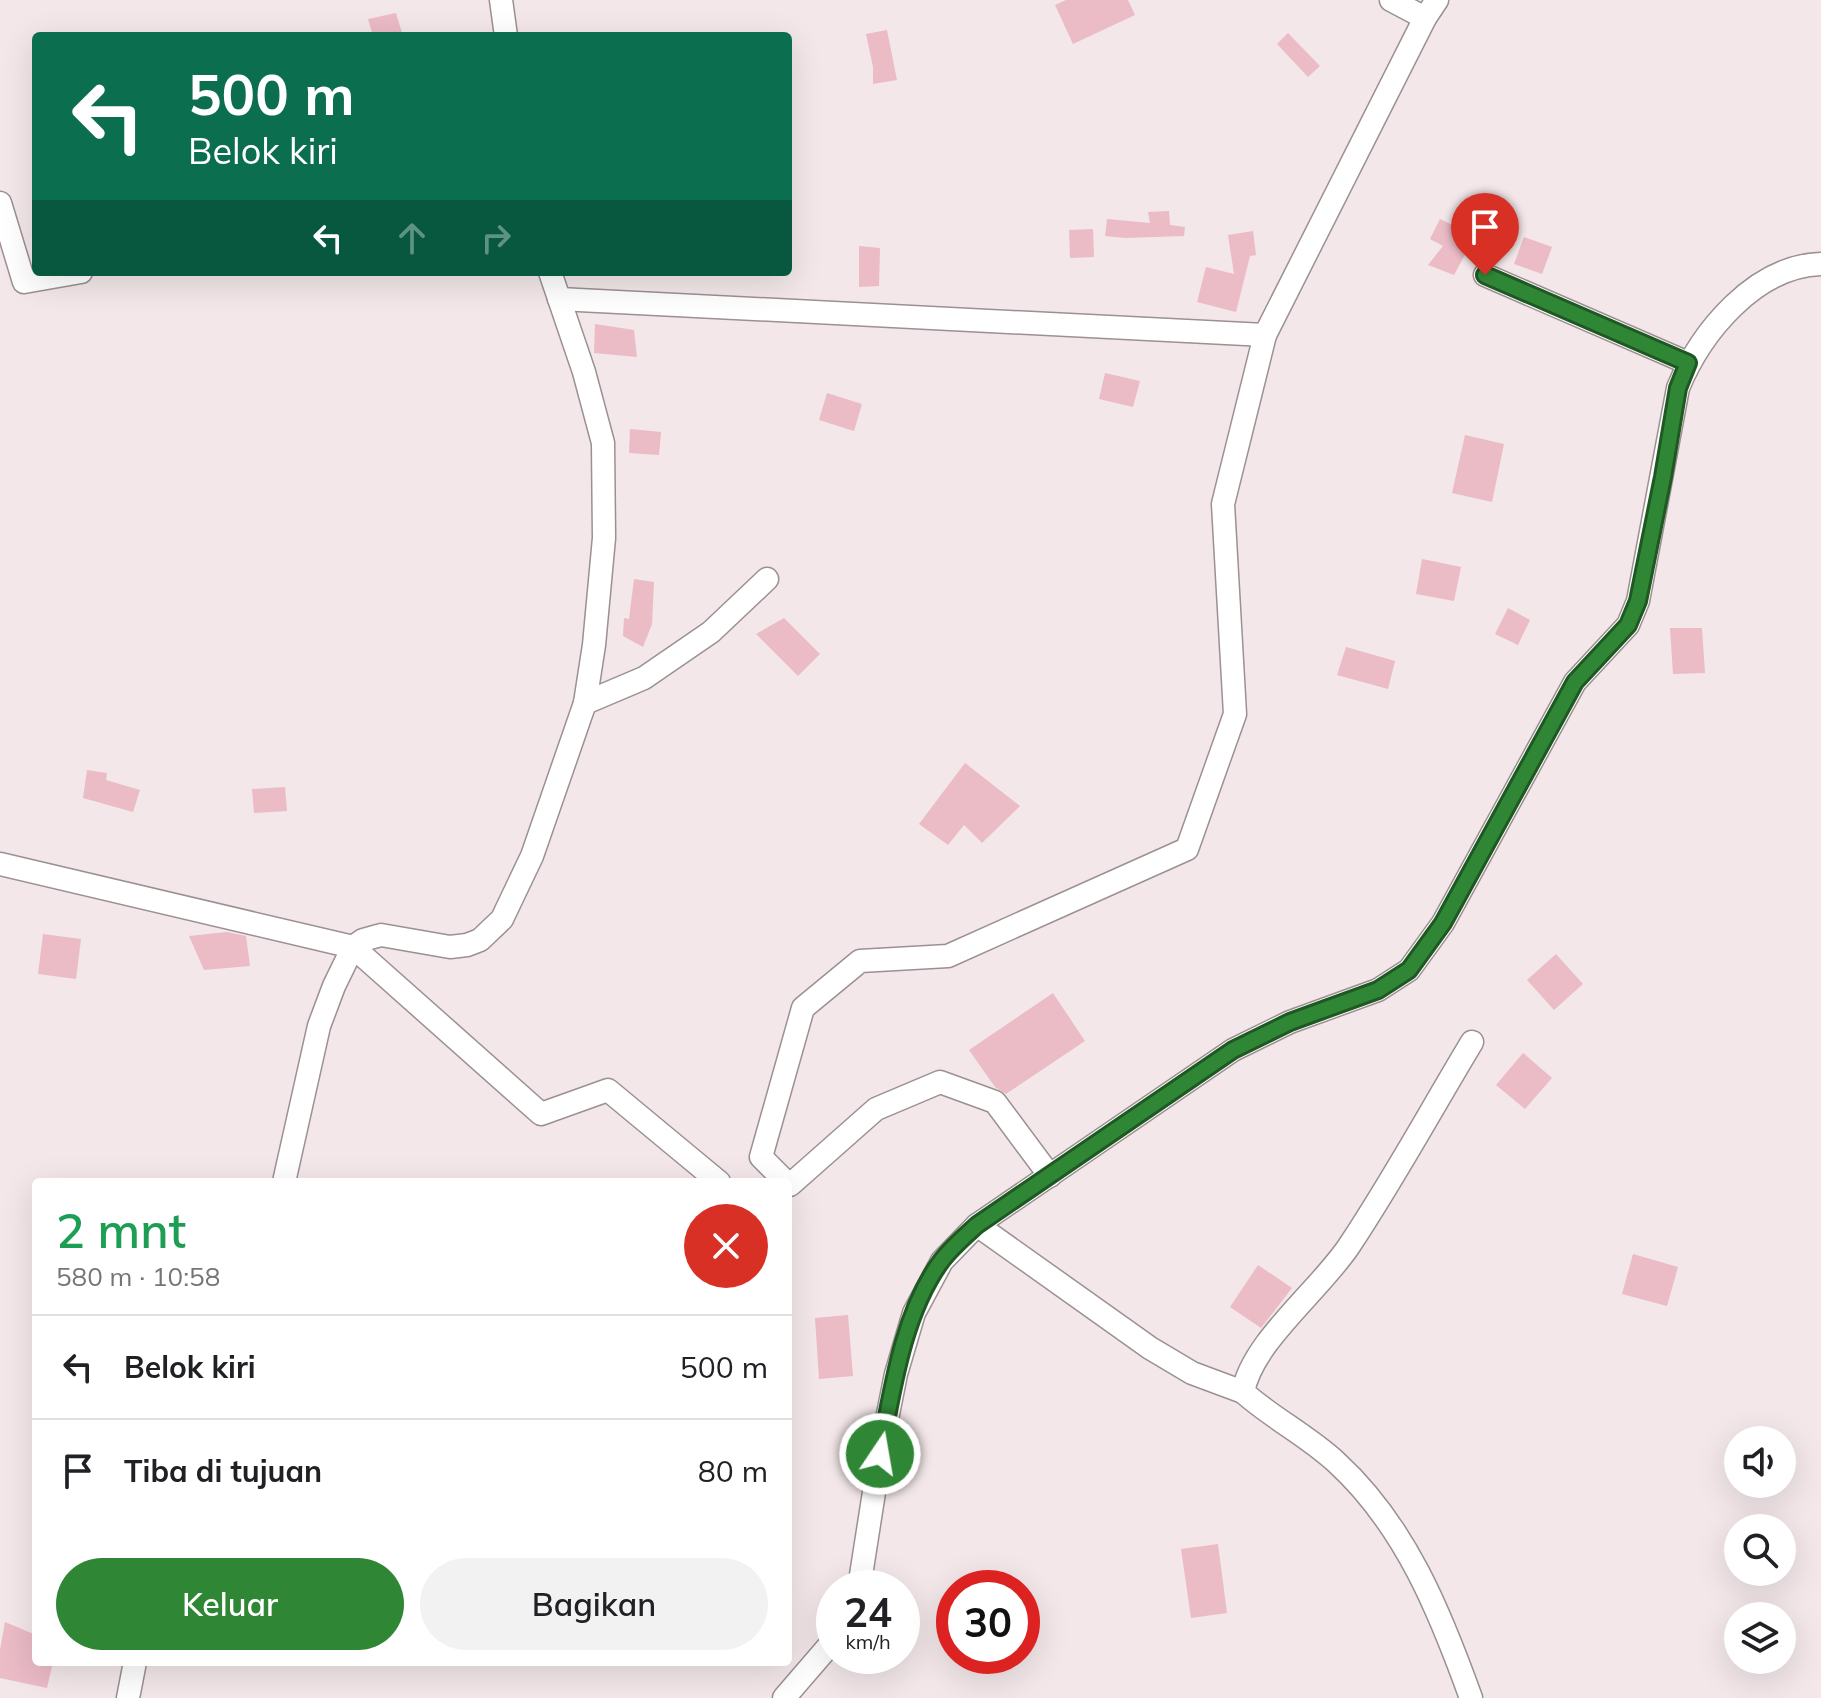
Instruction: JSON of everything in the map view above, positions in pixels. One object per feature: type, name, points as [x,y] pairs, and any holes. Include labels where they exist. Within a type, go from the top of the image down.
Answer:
[{"type":"street","points":[[501,0],[505,32]]},
{"type":"street","points":[[782,1178],[761,1157],[803,1008],[860,961],[948,956],[1187,849],[1235,714],[1223,504],[1265,335],[1431,9],[1391,0]]},
{"type":"street","points":[[0,203],[24,282],[58,276]]},
{"type":"street","points":[[862,1570],[896,1374],[914,1313],[942,1261],[977,1225],[1233,1050],[1290,1022],[1378,990],[1409,970],[1443,923],[1575,682],[1628,625],[1638,601],[1678,388],[1688,363],[1705,335],[1729,308],[1791,268],[1821,264]]},
{"type":"street","points":[[1485,275],[1688,363]]},
{"type":"street","points":[[285,1178],[319,1026],[353,947],[363,940],[381,935],[450,947],[467,945],[480,940],[502,919],[532,856],[585,703],[604,538],[603,443],[584,372],[551,276]]},
{"type":"street","points":[[559,299],[1265,335]]},
{"type":"street","points":[[585,703],[644,678],[711,632],[767,579]]},
{"type":"street","points":[[0,864],[353,947],[541,1114],[608,1090],[714,1178]]},
{"type":"street","points":[[1243,1392],[1246,1375],[1257,1355],[1313,1293],[1348,1247],[1472,1042]]},
{"type":"street","points":[[792,1181],[876,1109],[940,1082],[995,1102],[1050,1176]]},
{"type":"street","points":[[977,1225],[1150,1348],[1192,1373],[1243,1392],[1336,1461],[1384,1514],[1420,1574],[1449,1637],[1471,1698]]},
{"type":"street","points":[[784,1698],[816,1661]]},
{"type":"street","points":[[128,1698],[134,1666]]},
{"type":"building","points":[[1066,0],[1128,0],[1135,15],[1073,44],[1055,5]]},
{"type":"building","points":[[396,13],[402,32],[372,32],[368,19]]},
{"type":"building","points":[[887,30],[897,80],[873,84],[866,34]]},
{"type":"building","points":[[1288,33],[1320,66],[1308,77],[1277,44]]},
{"type":"building","points":[[1169,211],[1170,225],[1185,227],[1184,236],[1105,236],[1107,219],[1150,223],[1148,212]]},
{"type":"building","points":[[1440,219],[1475,236],[1454,275],[1428,265],[1443,246],[1430,239]]},
{"type":"building","points":[[1093,229],[1094,257],[1070,258],[1069,230]]},
{"type":"building","points":[[1253,231],[1256,255],[1250,256],[1236,312],[1197,302],[1206,267],[1234,274],[1228,235]]},
{"type":"building","points":[[1524,237],[1552,247],[1542,274],[1514,264]]},
{"type":"building","points":[[859,246],[880,248],[879,286],[859,287]]},
{"type":"building","points":[[595,324],[634,330],[637,357],[594,353]]},
{"type":"building","points":[[1105,373],[1140,381],[1133,407],[1099,399]]},
{"type":"building","points":[[827,393],[862,404],[854,431],[819,420]]},
{"type":"building","points":[[630,429],[661,432],[659,455],[629,453]]},
{"type":"building","points":[[1465,435],[1504,444],[1492,502],[1452,493]]},
{"type":"building","points":[[1422,559],[1461,567],[1454,601],[1416,594]]},
{"type":"building","points":[[634,579],[654,582],[652,624],[643,647],[623,636],[624,618],[629,619]]},
{"type":"building","points":[[1508,608],[1530,620],[1518,645],[1495,634]]},
{"type":"building","points":[[784,618],[820,654],[798,676],[756,634]]},
{"type":"building","points":[[1670,628],[1702,628],[1705,673],[1673,674]]},
{"type":"building","points":[[1346,647],[1395,661],[1388,689],[1337,675]]},
{"type":"building","points":[[965,763],[1020,806],[982,843],[964,825],[948,845],[919,824]]},
{"type":"building","points":[[87,770],[107,773],[106,780],[140,790],[133,812],[83,798]]},
{"type":"building","points":[[285,787],[287,811],[254,813],[252,789]]},
{"type":"building","points":[[227,932],[246,936],[250,966],[204,970],[189,936]]},
{"type":"building","points":[[43,934],[81,939],[76,979],[38,974]]},
{"type":"building","points":[[1556,954],[1583,984],[1554,1010],[1527,980]]},
{"type":"building","points":[[1053,993],[1085,1041],[1006,1094],[995,1087],[969,1050]]},
{"type":"building","points":[[1523,1053],[1552,1078],[1525,1109],[1496,1085]]},
{"type":"building","points":[[1633,1254],[1678,1267],[1667,1306],[1622,1294]]},
{"type":"building","points":[[1258,1265],[1292,1288],[1261,1328],[1230,1307]]},
{"type":"building","points":[[848,1315],[853,1376],[819,1379],[815,1318]]},
{"type":"building","points":[[1218,1544],[1227,1613],[1191,1618],[1181,1549]]},
{"type":"building","points":[[5,1622],[32,1633],[32,1666],[52,1666],[47,1688],[0,1678],[0,1650]]},
{"type":"route","points":[[880,1454],[896,1374],[914,1313],[942,1261],[977,1225],[1233,1050],[1290,1022],[1378,990],[1409,970],[1443,923],[1575,682],[1628,625],[1638,601],[1673,411],[1688,363],[1485,275]]}]
